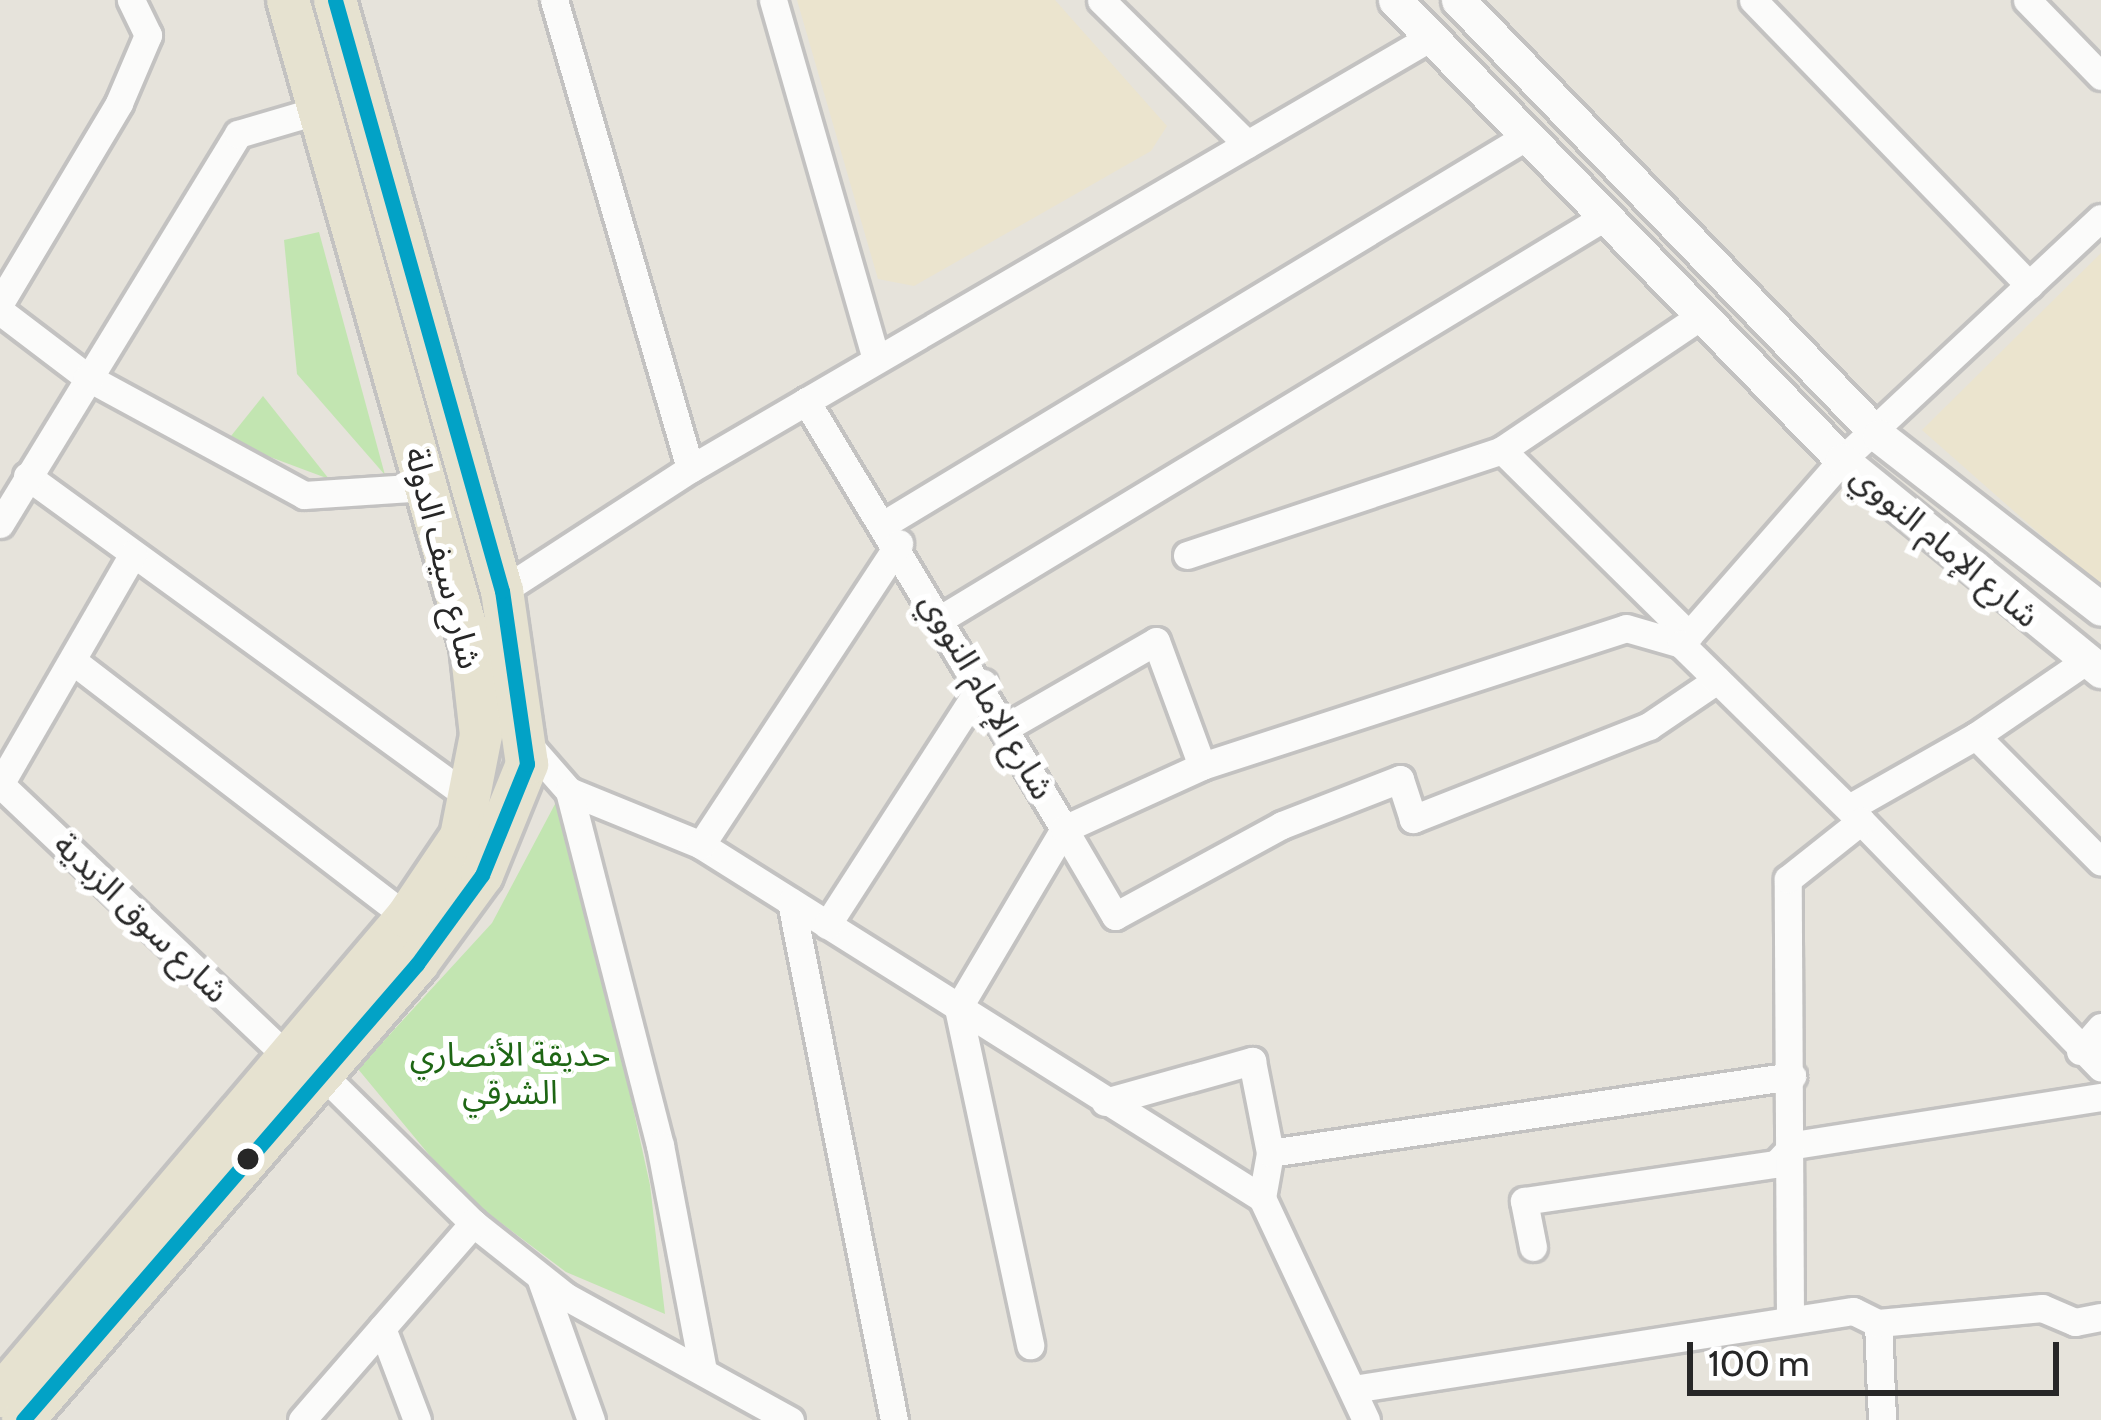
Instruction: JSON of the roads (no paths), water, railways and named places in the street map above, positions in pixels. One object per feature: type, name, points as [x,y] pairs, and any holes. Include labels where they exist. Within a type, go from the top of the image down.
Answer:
[{"type":"main road","name":"شارع سيف الدولة","points":[[0,1396],[282,1052],[407,917],[461,837],[481,735],[471,646],[288,0]]},
{"type":"main road","name":"شارع سيف الدولة","points":[[23,1420],[322,1074],[482,874],[526,742],[502,591],[335,0]]},
{"type":"street","points":[[131,0],[148,34],[119,104],[0,307],[87,377],[304,495],[426,487]]},
{"type":"street","points":[[554,0],[690,469]]},
{"type":"street","points":[[773,0],[876,360]]},
{"type":"street","points":[[1101,0],[1246,145]]},
{"type":"street","name":"شارع الإمام النووي","points":[[1395,0],[1843,460],[2092,667]]},
{"type":"street","points":[[1458,0],[1879,436],[2101,609]]},
{"type":"street","points":[[1753,0],[2030,285]]},
{"type":"street","points":[[2027,0],[2101,76]]},
{"type":"street","points":[[502,591],[690,469],[1431,37]]},
{"type":"street","points":[[0,524],[238,134],[322,109]]},
{"type":"street","points":[[701,845],[892,533],[1527,136]]},
{"type":"street","points":[[942,618],[1606,216]]},
{"type":"street","points":[[1685,639],[1843,460],[1879,436],[2101,218]]},
{"type":"street","points":[[1186,555],[1502,450],[1702,316]]},
{"type":"street","name":"شارع الإمام النووي","points":[[806,401],[892,533],[1064,829],[958,1008]]},
{"type":"street","points":[[1502,450],[1685,639],[1717,680],[1855,814],[2090,1060],[2101,1027]]},
{"type":"street","points":[[27,476],[469,797]]},
{"type":"street","points":[[6,801],[73,661],[133,554]]},
{"type":"street","points":[[1685,639],[1626,628],[1202,766],[1064,829],[1115,916],[1282,825],[1400,779],[1413,819],[1649,726],[1717,680]]},
{"type":"street","points":[[1005,728],[1156,640],[1202,766]]},
{"type":"street","points":[[73,661],[407,917]]},
{"type":"street","points":[[1790,1320],[1794,1145],[1788,879],[1855,814],[2092,667]]},
{"type":"street","points":[[827,925],[982,683]]},
{"type":"street","points":[[1976,736],[2101,862]]},
{"type":"street","points":[[526,742],[569,790],[701,845],[1262,1198],[1366,1420]]},
{"type":"street","points":[[569,790],[660,1145],[703,1371]]},
{"type":"street","name":"شارع سوق الزبدية","points":[[6,801],[282,1052]]},
{"type":"street","points":[[791,902],[894,1420]]},
{"type":"street","points":[[958,1008],[1030,1345]]},
{"type":"street","points":[[1106,1102],[1252,1061],[1270,1153],[1262,1198]]},
{"type":"street","points":[[322,1074],[473,1223],[539,1275],[790,1420]]},
{"type":"street","points":[[1270,1153],[1792,1076]]},
{"type":"street","points":[[1533,1247],[1524,1201],[1776,1164],[1794,1145],[2101,1097]]},
{"type":"street","points":[[302,1420],[473,1223]]},
{"type":"street","points":[[539,1275],[591,1420]]},
{"type":"street","points":[[1352,1389],[1852,1311],[1878,1323],[2042,1308],[2074,1322],[2101,1317]]},
{"type":"street","points":[[1878,1323],[1882,1420]]},
{"type":"street","points":[[382,1328],[417,1420]]},
{"type":"street","points":[[734,1390],[743,1420]]},
{"type":"park label","name":"حديقة الأنصاري الشرقي","points":[[510,1074]]}]
